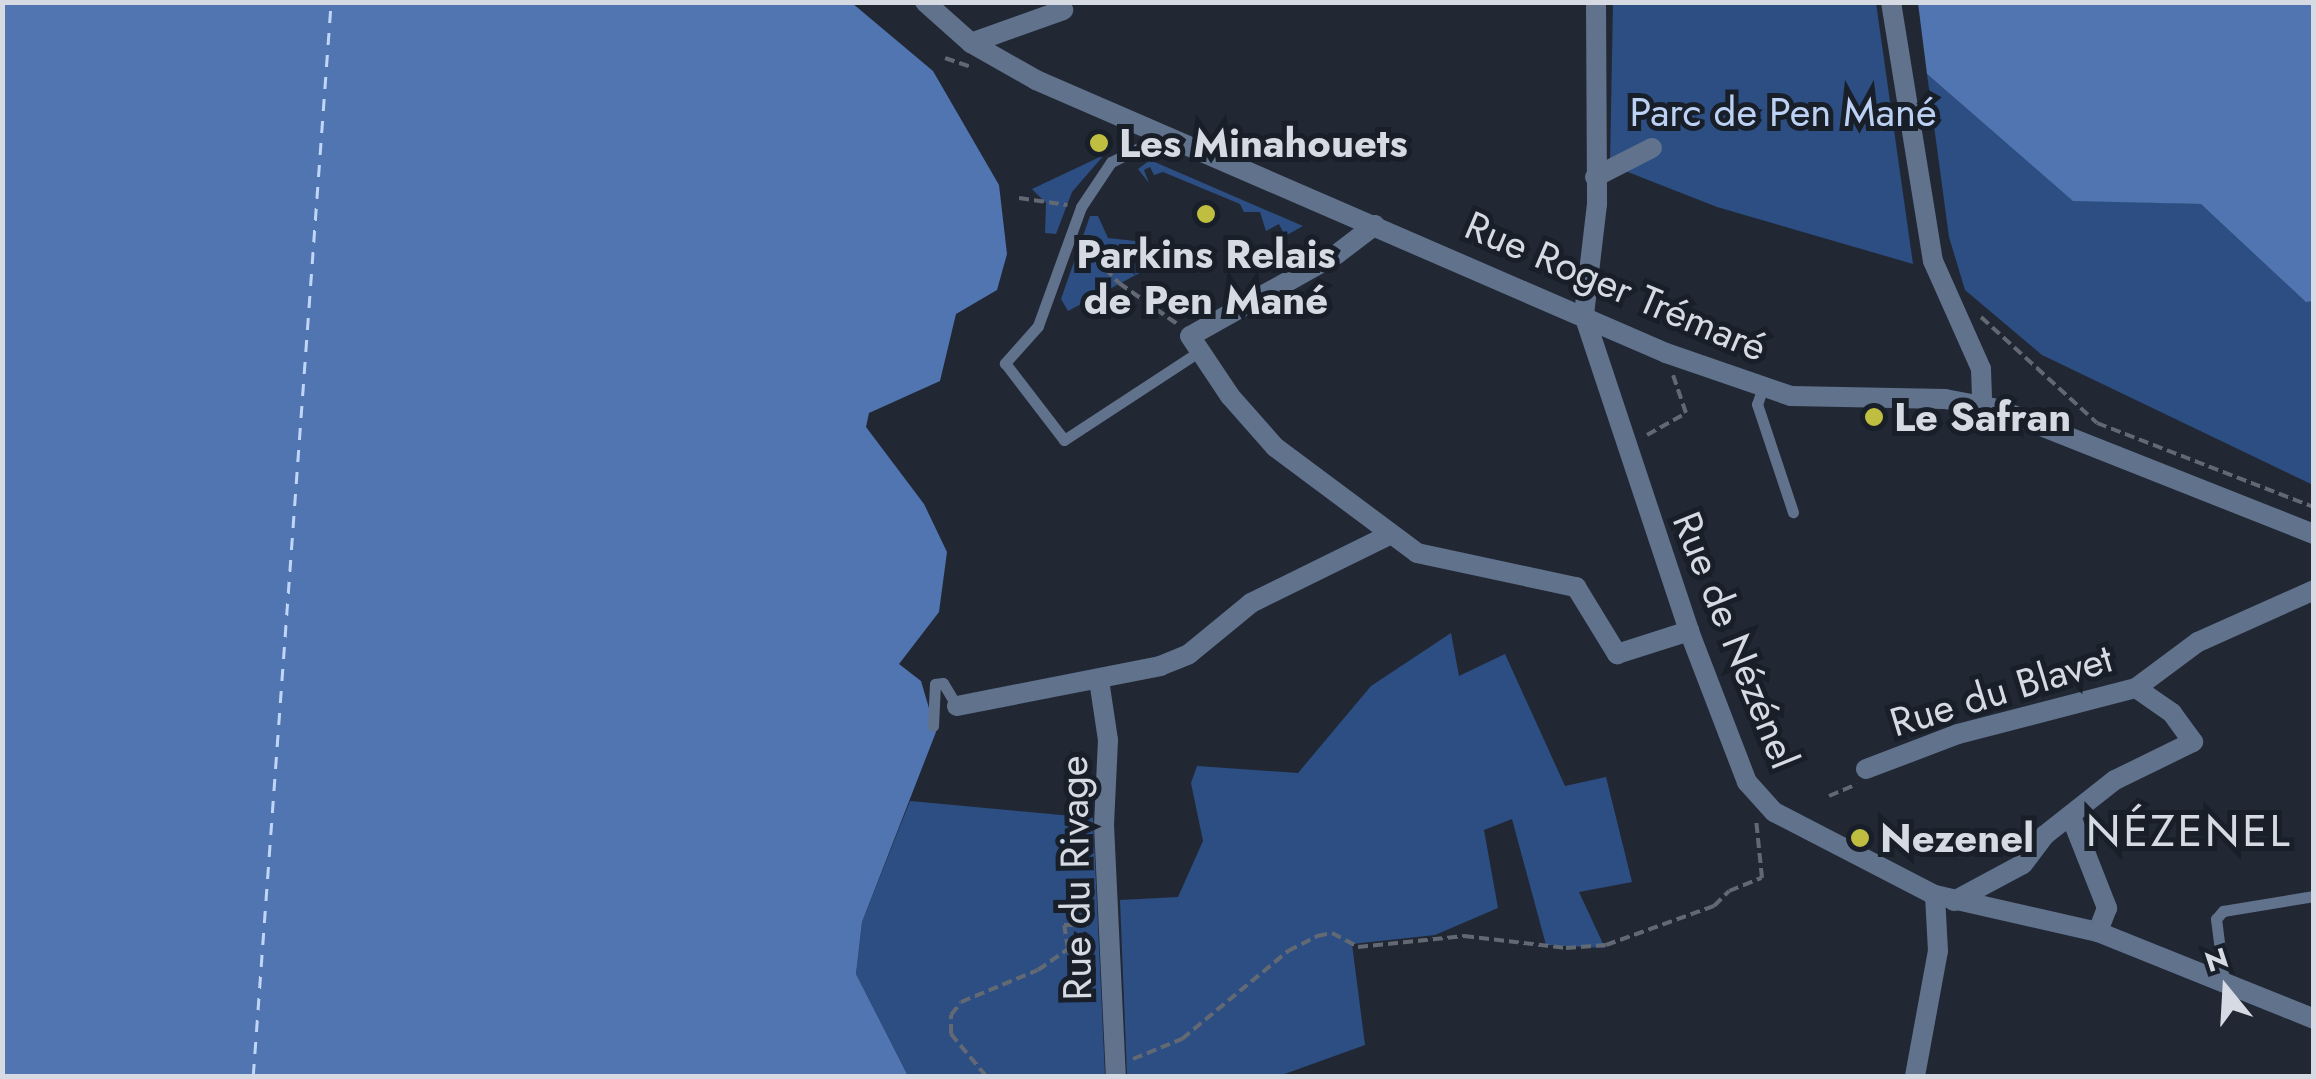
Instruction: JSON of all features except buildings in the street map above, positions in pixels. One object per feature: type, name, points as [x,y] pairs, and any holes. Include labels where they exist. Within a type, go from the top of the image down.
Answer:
[{"type":"street","name":"Rue Roger Trémaré","points":[[924,2],[971,43],[1163,136],[1666,352],[1791,396],[1945,399],[1982,406],[2314,534]]},
{"type":"street","points":[[1584,315],[1594,177],[1596,2]]},
{"type":"street","points":[[1892,2],[1933,260],[1981,369],[1982,406]]},
{"type":"street","points":[[971,43],[1063,10]]},
{"type":"street","points":[[1594,177],[1652,148]]},
{"type":"street","points":[[1375,224],[1337,254],[1195,344],[1275,447],[1418,553],[1576,587],[1617,654],[1689,631]]},
{"type":"street","name":"Rue de Nézénel","points":[[1584,315],[1689,631],[1747,782],[1765,802],[1810,834],[1944,898],[2098,932],[2314,1019]]},
{"type":"street","points":[[958,706],[1099,680],[1189,654],[1251,603],[1389,535]]},
{"type":"street","name":"Rue du Blavet","points":[[1866,769],[1958,734],[2136,688],[2198,642],[2314,590]]},
{"type":"street","name":"Rue du Rivage","points":[[1099,680],[1108,740],[1107,924],[1116,1070]]},
{"type":"street","points":[[1915,1076],[1944,898],[2023,864],[2045,835],[2072,819],[2115,780],[2193,742],[2172,713],[2136,688]]},
{"type":"street","points":[[2072,819],[2107,908],[2098,932]]},
{"type":"lane","points":[[1163,136],[1112,162],[1082,207],[1038,326],[1005,363],[1064,440],[1195,344]]},
{"type":"lane","points":[[1763,386],[1757,404],[1793,512]]},
{"type":"lane","points":[[933,726],[936,683],[943,683],[958,706]]},
{"type":"lane","points":[[2224,982],[2216,919],[2223,911],[2314,896]]},
{"type":"path","points":[[1019,198],[1082,207]]},
{"type":"path","points":[[1071,234],[1119,282],[1195,344]]},
{"type":"path","points":[[1973,310],[2097,423],[2314,506]]},
{"type":"path","points":[[1625,447],[1686,413],[1666,352]]},
{"type":"path","points":[[1116,1070],[1182,1038],[1288,950],[1317,936],[1332,932],[1358,948],[1464,936],[1566,948],[1606,945],[1714,906],[1729,890],[1762,878],[1754,822],[1765,802]]},
{"type":"path","points":[[986,1076],[951,1034],[951,1015],[961,1002],[1038,970],[1068,949],[1064,925],[1107,924]]},
{"type":"green space","name":"Parc de Pen Mané","points":[[1613,3],[1876,3],[1913,264],[1717,207],[1610,165]]},
{"type":"green space","points":[[1927,74],[2073,200],[2201,204],[2313,301],[2313,485],[2042,355],[1965,290],[1949,237]]},
{"type":"green space","points":[[1104,155],[1072,192],[1056,234],[1045,233],[1046,203],[1032,189]]},
{"type":"green space","points":[[1150,160],[1303,226],[1285,236],[1279,224],[1266,231],[1260,212],[1244,212],[1240,204],[1163,172],[1154,175],[1150,167],[1144,170],[1149,183],[1138,169]]},
{"type":"green space","points":[[1090,216],[1098,216],[1108,238],[1135,241],[1166,259],[1068,311],[1061,299]]},
{"type":"green space","points":[[1451,633],[1459,676],[1505,654],[1565,786],[1606,777],[1632,882],[1579,892],[1605,948],[1546,945],[1512,819],[1484,830],[1498,908],[1435,935],[1352,944],[1365,1045],[1279,1076],[1127,1076],[1120,900],[1178,897],[1203,841],[1191,783],[1197,766],[1298,773],[1371,686]]},
{"type":"green space","points":[[910,801],[1093,818],[1105,1076],[908,1076],[856,974],[862,922]]},
{"type":"shaded area","points":[[2,3],[852,3],[933,71],[999,185],[1007,254],[997,290],[956,314],[940,381],[869,413],[866,427],[924,504],[947,552],[939,612],[899,664],[921,681],[936,732],[862,922],[856,974],[908,1076],[3,1076]]},
{"type":"shaded area","points":[[1918,3],[2313,3],[2313,301],[2306,302],[2201,204],[2073,201],[1927,74]]},
{"type":"ferry route","points":[[253,1076],[331,2]]},
{"type":"place","name":"Les Minahouets","points":[[1099,143]]},
{"type":"place","name":"Parkins Relais de Pen Mané","points":[[1206,214]]},
{"type":"place","name":"Le Safran","points":[[1874,417]]},
{"type":"place","name":"Nezenel","points":[[1860,838]]},
{"type":"district","name":"NÉZENEL","points":[[2189,831]]}]
